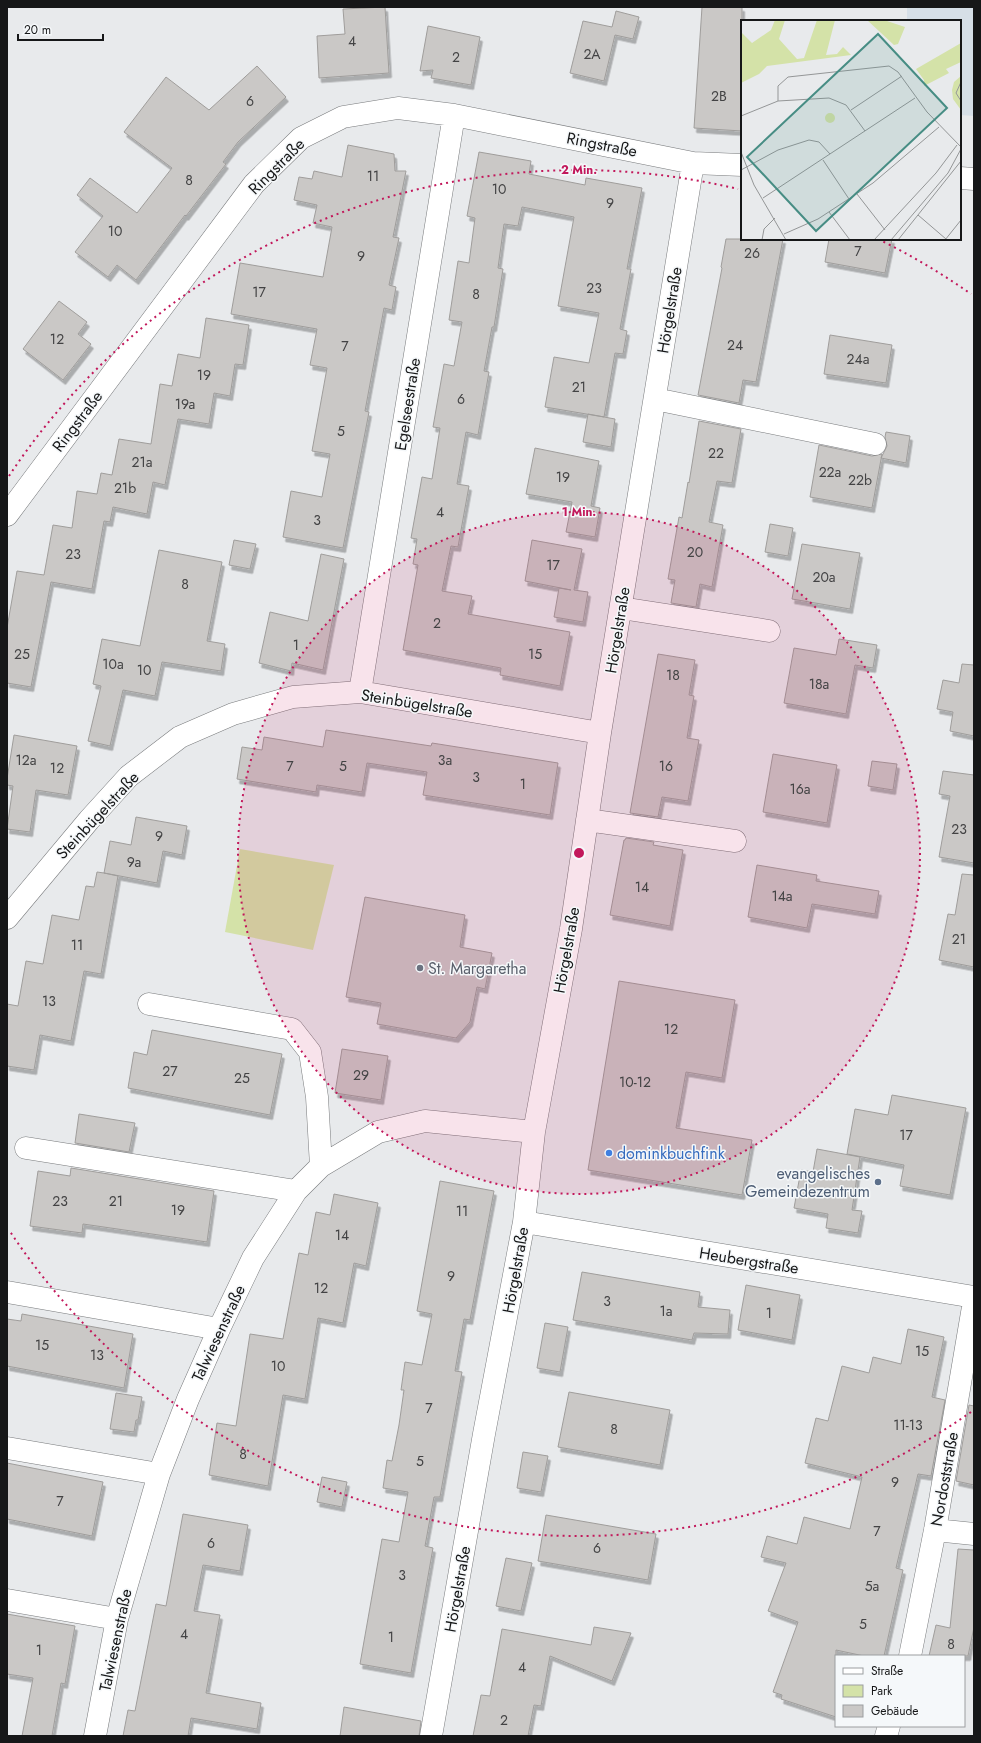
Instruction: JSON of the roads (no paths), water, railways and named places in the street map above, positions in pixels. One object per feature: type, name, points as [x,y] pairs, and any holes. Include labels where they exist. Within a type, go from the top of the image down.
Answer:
[{"type":"street","name":"Ringstraße","points":[[7,515],[254,184],[301,138],[343,117],[398,108],[454,115],[693,163],[741,166]]},
{"type":"street","name":"Egelseestraße","points":[[360,692],[454,115]]},
{"type":"street","name":"Hörgelstraße","points":[[431,1736],[524,1222],[534,1132],[571,929],[600,733],[693,163]]},
{"type":"street","points":[[961,178],[974,179]]},
{"type":"street","points":[[654,399],[875,444]]},
{"type":"street","points":[[621,608],[768,631]]},
{"type":"street","name":"Steinbügelstraße","points":[[7,918],[89,820],[129,776],[180,737],[233,714],[293,697],[360,692],[600,733]]},
{"type":"street","points":[[587,820],[735,841]]},
{"type":"street","points":[[149,1004],[292,1029],[310,1052],[318,1097],[321,1166]]},
{"type":"street","name":"Talwiesenstraße","points":[[95,1736],[117,1619],[159,1474],[188,1399],[253,1258],[296,1191],[321,1166],[378,1132],[425,1121],[534,1132]]},
{"type":"street","points":[[26,1148],[296,1191]]},
{"type":"street","name":"Heubergstraße","points":[[524,1222],[974,1297]]},
{"type":"street","points":[[7,1292],[219,1329]]},
{"type":"street","name":"Nordoststraße","points":[[910,1655],[935,1530],[974,1301]]},
{"type":"street","points":[[7,1448],[159,1474]]},
{"type":"street","points":[[935,1530],[974,1534]]},
{"type":"street","points":[[7,1600],[117,1619]]},
{"type":"place","name":"St. Margaretha","points":[[420,968]]},
{"type":"place","name":"dominkbuchfink","points":[[609,1153]]},
{"type":"place","name":"evangelisches Gemeindezentrum","points":[[878,1182]]}]
